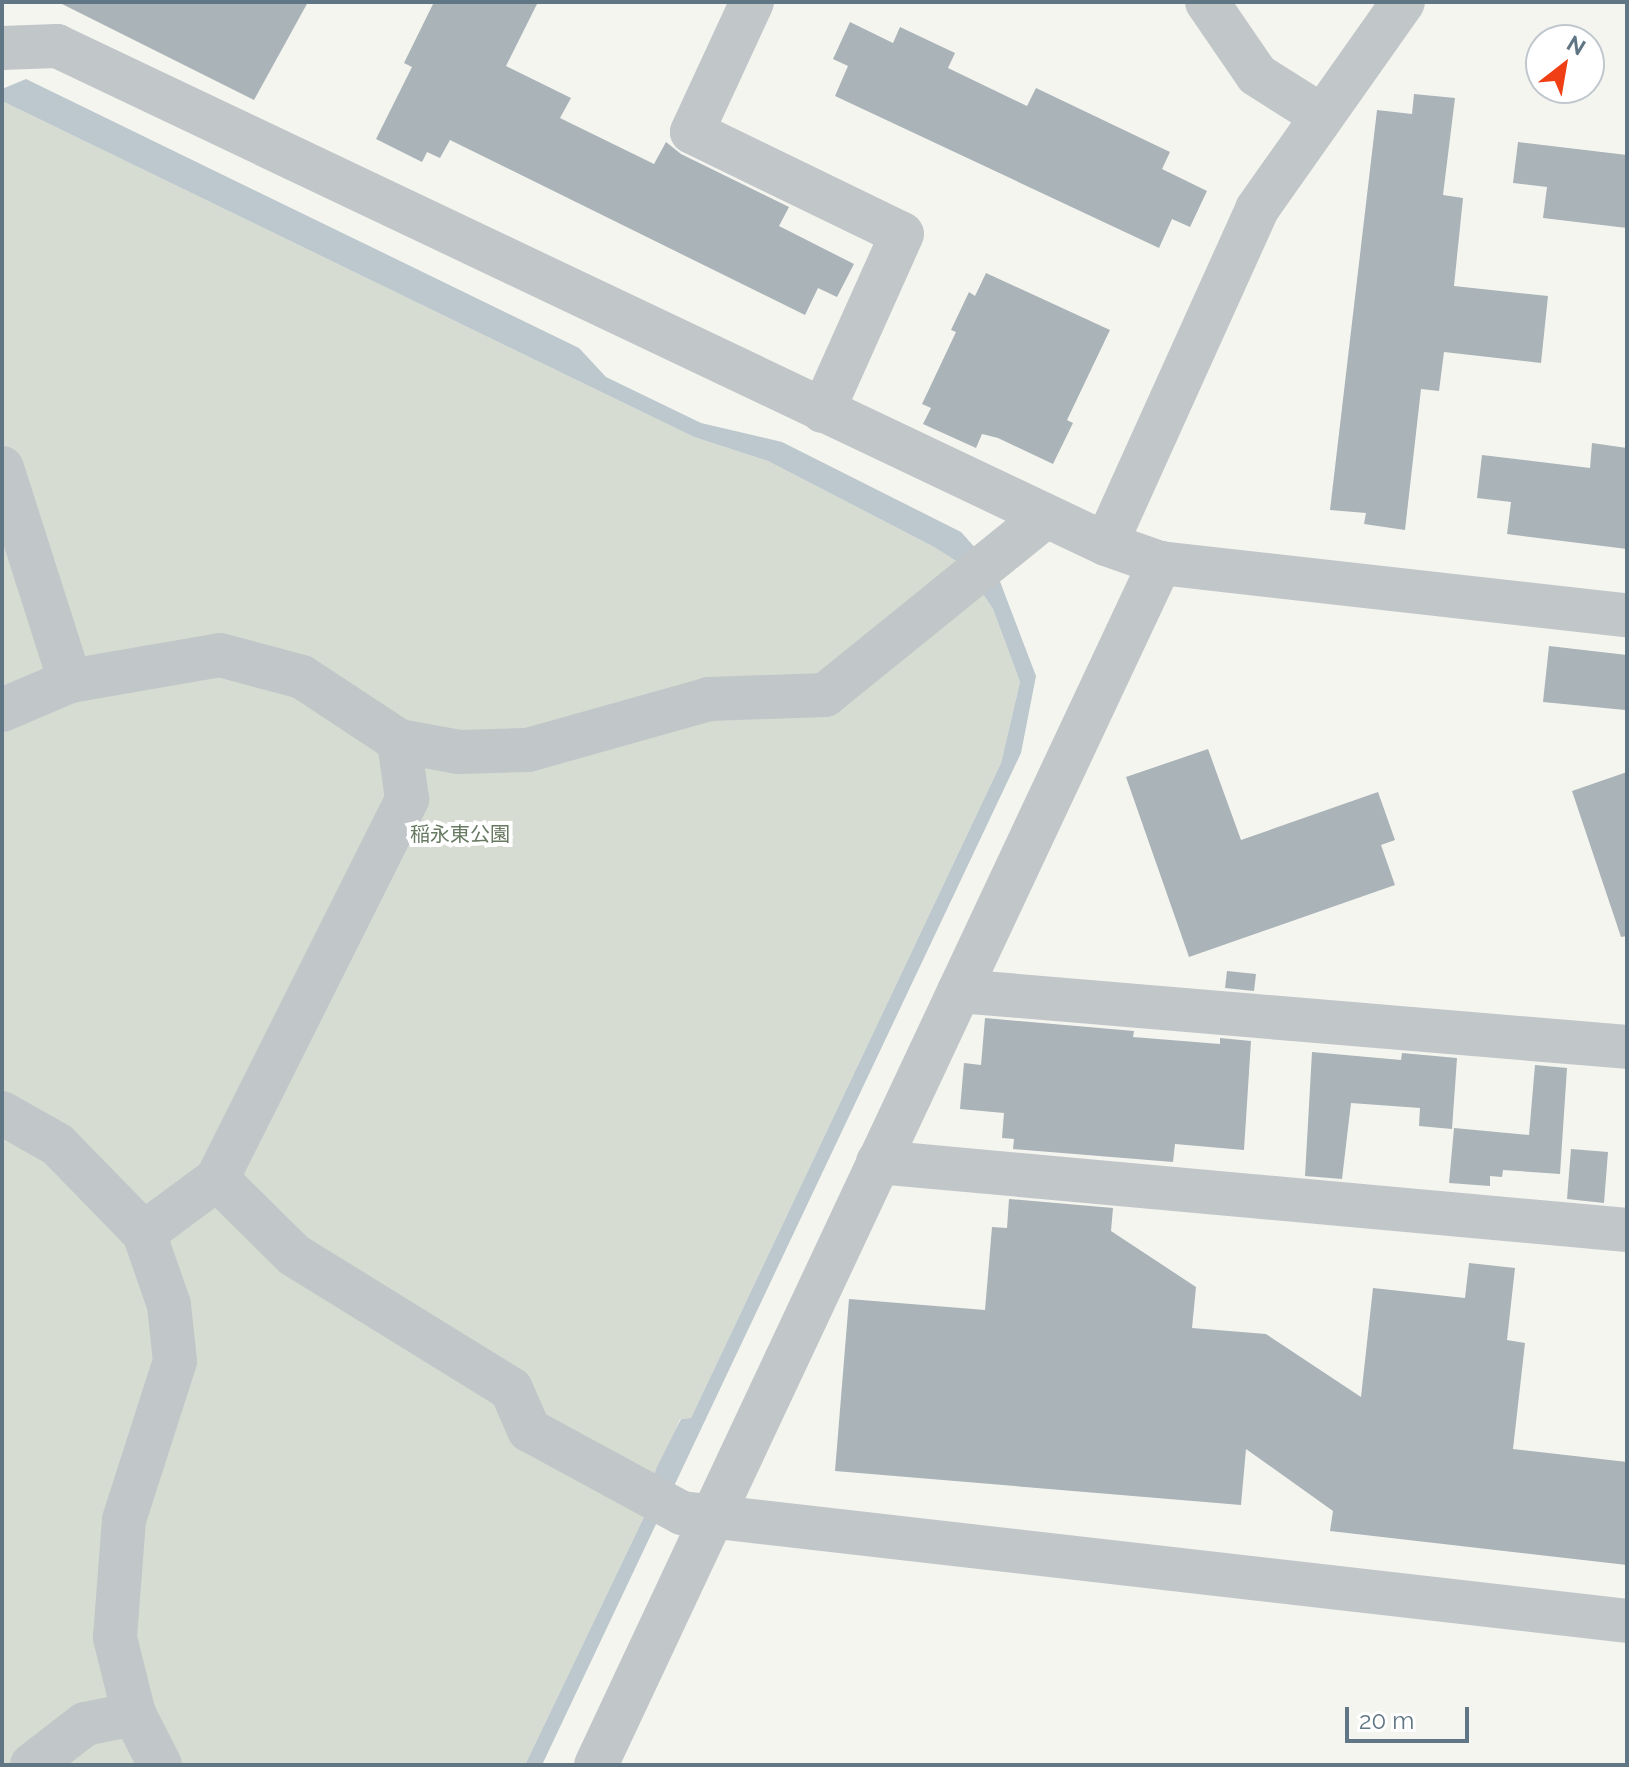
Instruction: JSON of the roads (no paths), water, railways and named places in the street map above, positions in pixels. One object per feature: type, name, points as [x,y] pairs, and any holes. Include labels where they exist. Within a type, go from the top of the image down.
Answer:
[{"type":"street","points":[[752,2],[692,132],[902,234],[823,411]]},
{"type":"street","points":[[1207,2],[1257,75],[1322,116]]},
{"type":"street","points":[[1106,544],[1257,209],[1403,2]]},
{"type":"street","points":[[2,48],[57,46],[1045,517],[1106,544],[1160,563],[1627,615]]},
{"type":"street","points":[[2,468],[70,681]]},
{"type":"street","points":[[2,710],[70,681],[220,655],[302,677],[399,741],[459,752],[528,750],[709,699],[825,695],[1045,517]]},
{"type":"street","points":[[596,1765],[697,1516],[878,1162],[1160,563]]},
{"type":"street","points":[[144,1233],[217,1179],[407,799],[399,741]]},
{"type":"street","points":[[959,991],[1627,1047]]},
{"type":"street","points":[[2,1113],[58,1145],[144,1233],[169,1305],[175,1361],[124,1520],[115,1638],[134,1714],[160,1765]]},
{"type":"street","points":[[878,1162],[1627,1230]]},
{"type":"street","points":[[217,1179],[294,1255],[511,1389],[529,1430],[697,1516],[1627,1621]]},
{"type":"street","points":[[32,1765],[85,1724],[134,1714]]},
{"type":"park label","name":"稲永東公園","points":[[460,834]]}]
